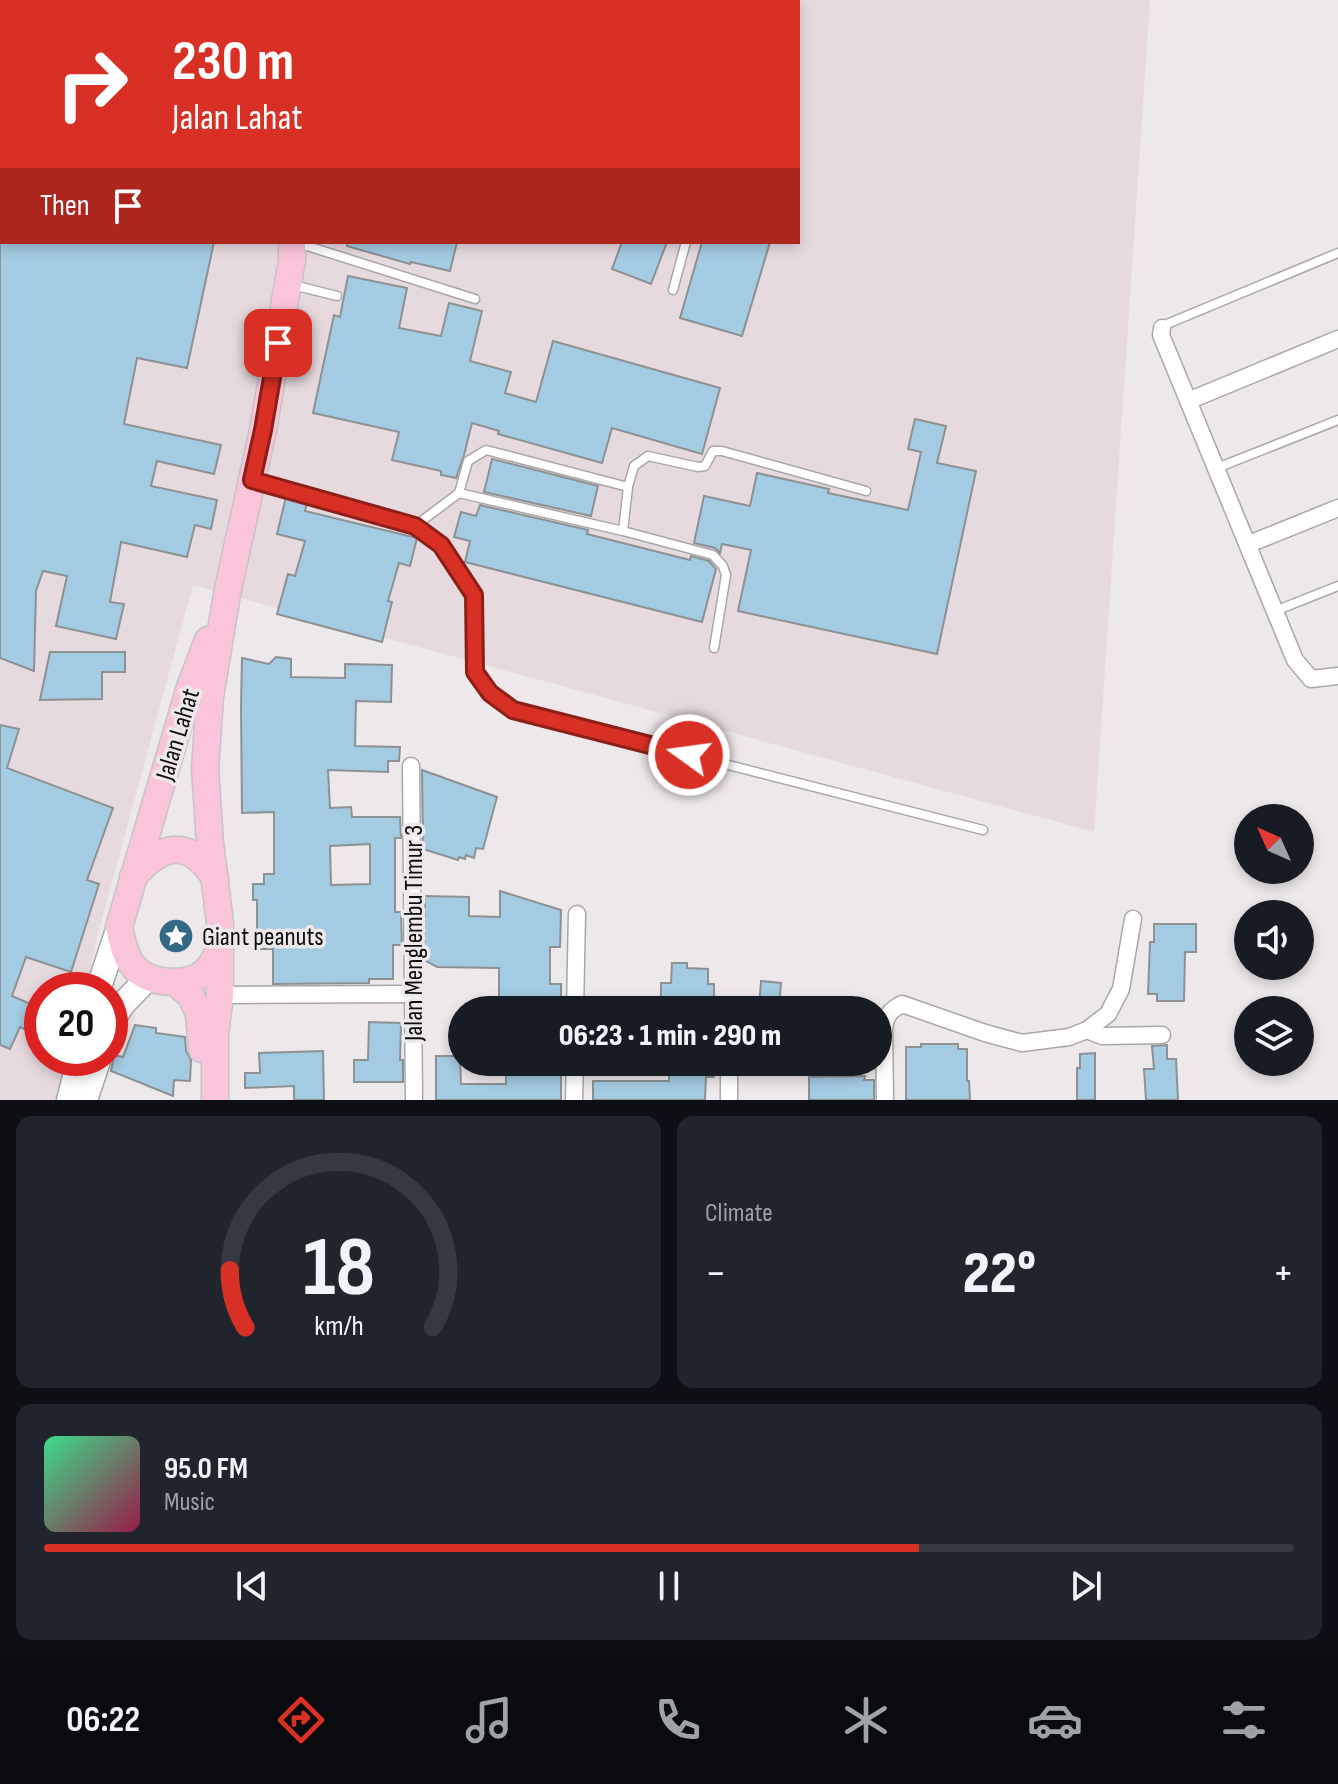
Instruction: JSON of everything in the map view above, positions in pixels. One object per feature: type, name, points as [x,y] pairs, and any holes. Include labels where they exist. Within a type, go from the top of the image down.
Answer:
[{"type":"main road","name":"Jalan Lahat","points":[[215,878],[205,768],[210,697],[227,594],[263,430],[295,254]]},
{"type":"main road","name":"Jalan Lahat","points":[[133,877],[190,687],[227,594]]},
{"type":"main road","points":[[104,972],[133,877],[147,861],[164,851],[180,850],[205,862],[215,878],[220,923],[215,1100]]},
{"type":"main road","points":[[119,927],[125,950],[134,967],[148,978],[175,982],[190,980],[205,971],[220,949]]},
{"type":"main road","points":[[128,999],[148,978]]},
{"type":"main road","points":[[175,982],[191,996],[199,1014],[202,1100]]},
{"type":"main road","points":[[69,1100],[75,1076]]},
{"type":"main road","points":[[85,1100],[93,1076]]},
{"type":"street","points":[[1162,328],[1161,335],[1295,660],[1311,679],[1338,676]]},
{"type":"street","points":[[1188,401],[1338,339]]},
{"type":"street","points":[[1249,544],[1338,508]]},
{"type":"street","name":"Jalan Menglembu Timur 3","points":[[411,766],[414,1100]]},
{"type":"street","points":[[575,996],[577,914]]},
{"type":"street","points":[[885,1100],[885,1018],[893,1009],[902,1004],[1022,1043],[1069,1037],[1087,1030],[1108,1014],[1121,989],[1133,919]]},
{"type":"street","points":[[220,995],[412,994]]},
{"type":"street","points":[[1087,1030],[1102,1036],[1162,1035]]},
{"type":"street","points":[[574,1100],[575,1076]]},
{"type":"street","points":[[729,1076],[729,1100]]},
{"type":"lane","points":[[673,290],[685,244]]},
{"type":"lane","points":[[1162,328],[1338,253]]},
{"type":"lane","points":[[295,254],[337,296]]},
{"type":"lane","points":[[295,254],[475,299]]},
{"type":"lane","points":[[1217,468],[1338,420]]},
{"type":"lane","points":[[415,526],[459,493],[468,461],[486,450],[628,487]]},
{"type":"lane","points":[[623,531],[628,487],[634,466],[648,456],[698,467],[705,466],[713,451],[722,451],[866,491]]},
{"type":"lane","points":[[252,480],[415,526],[441,545],[474,595],[475,672],[490,693],[513,710],[983,830]]},
{"type":"lane","points":[[459,493],[713,555],[726,575],[714,648]]},
{"type":"lane","points":[[1275,611],[1338,586]]},
{"type":"shaded area","points":[[800,0],[1150,0],[1094,832],[193,585],[90,972],[24,972],[24,1076],[70,1076],[65,1100],[0,1100],[0,244],[800,244]]},
{"type":"building","points":[[0,244],[214,244],[187,368],[137,358],[124,424],[221,445],[214,474],[157,461],[151,486],[217,500],[211,529],[195,525],[187,557],[121,542],[110,602],[124,604],[116,639],[56,626],[67,576],[43,571],[36,591],[34,671],[0,658]]},
{"type":"building","points":[[457,244],[450,271],[410,264],[347,246]]},
{"type":"building","points":[[621,244],[666,244],[651,284],[612,269]]},
{"type":"building","points":[[701,244],[769,244],[742,336],[680,318]]},
{"type":"building","points":[[348,276],[407,288],[399,328],[441,336],[449,303],[482,311],[470,361],[511,372],[505,393],[536,402],[553,341],[720,388],[702,454],[612,428],[602,463],[498,434],[499,431],[472,423],[456,478],[441,475],[441,471],[392,460],[399,432],[313,413],[334,315],[340,317]]},
{"type":"building","points":[[915,419],[946,426],[937,463],[976,471],[937,654],[738,611],[751,550],[722,544],[720,553],[715,548],[694,543],[704,496],[750,506],[757,473],[829,489],[828,493],[908,510],[921,452],[908,449]]},
{"type":"building","points":[[492,459],[598,486],[591,516],[484,492]]},
{"type":"building","points":[[286,497],[307,502],[305,511],[417,538],[410,566],[399,563],[388,601],[392,602],[382,642],[277,614],[288,574],[295,576],[305,541],[277,534]]},
{"type":"building","points":[[480,505],[588,530],[587,534],[690,560],[691,556],[709,561],[716,569],[702,622],[465,562],[470,541],[454,537],[461,512],[476,516]]},
{"type":"building","points":[[50,652],[125,652],[125,672],[102,672],[102,699],[40,700]]},
{"type":"building","points":[[276,657],[291,659],[291,677],[345,678],[345,664],[392,665],[391,702],[356,701],[355,746],[400,747],[399,761],[388,761],[388,772],[328,770],[330,808],[351,807],[352,817],[400,817],[401,838],[395,838],[395,912],[401,912],[402,945],[393,945],[393,979],[369,979],[369,983],[273,984],[273,949],[257,949],[257,900],[253,900],[253,884],[264,884],[264,874],[274,874],[274,812],[242,813],[242,658],[269,664]],"holes":[[[370,844],[370,884],[331,885],[330,846]]]},
{"type":"building","points":[[0,725],[19,729],[7,768],[113,808],[87,880],[99,884],[71,972],[26,957],[12,996],[24,1001],[24,1029],[20,1027],[10,1049],[0,1045]]},
{"type":"building","points":[[422,770],[497,797],[483,849],[476,848],[474,858],[466,855],[465,859],[459,857],[458,860],[423,849]]},
{"type":"building","points":[[500,891],[561,910],[560,947],[550,947],[550,984],[561,984],[561,996],[499,996],[499,968],[437,967],[424,960],[425,896],[469,897],[469,916],[500,917]]},
{"type":"building","points":[[1154,924],[1196,924],[1196,952],[1185,952],[1184,1001],[1157,1001],[1157,994],[1148,994],[1150,942],[1154,942]]},
{"type":"building","points":[[672,963],[687,963],[687,968],[708,969],[708,984],[714,984],[714,996],[661,996],[661,983],[671,983]]},
{"type":"building","points":[[761,981],[781,983],[780,996],[760,996]]},
{"type":"building","points":[[369,1022],[401,1023],[403,1082],[354,1082],[354,1060],[368,1060]]},
{"type":"building","points":[[135,1025],[156,1028],[156,1033],[185,1037],[186,1051],[191,1060],[190,1081],[174,1080],[173,1096],[123,1076],[128,1076],[128,1044]]},
{"type":"building","points":[[921,1044],[958,1044],[958,1049],[967,1049],[970,1100],[906,1100],[906,1047],[921,1047]]},
{"type":"building","points":[[1167,1045],[1167,1059],[1176,1059],[1178,1100],[1146,1100],[1144,1069],[1154,1069],[1152,1046]]},
{"type":"building","points":[[323,1051],[324,1100],[294,1100],[294,1086],[245,1088],[245,1073],[260,1073],[259,1053]]},
{"type":"building","points":[[1095,1053],[1095,1100],[1077,1100],[1080,1054]]},
{"type":"building","points":[[436,1056],[448,1056],[448,1076],[461,1076],[461,1084],[506,1084],[506,1076],[561,1076],[561,1100],[436,1100]]},
{"type":"building","points":[[669,1076],[714,1076],[706,1077],[705,1100],[593,1100],[593,1081],[669,1081]]},
{"type":"building","points":[[865,1076],[864,1080],[874,1080],[874,1100],[809,1100],[809,1077]]},
{"type":"place","name":"Giant peanuts","points":[[176,936]]},
{"type":"route","points":[[278,343],[252,480],[415,526],[441,545],[474,595],[475,672],[490,693],[513,710],[689,755]]}]
